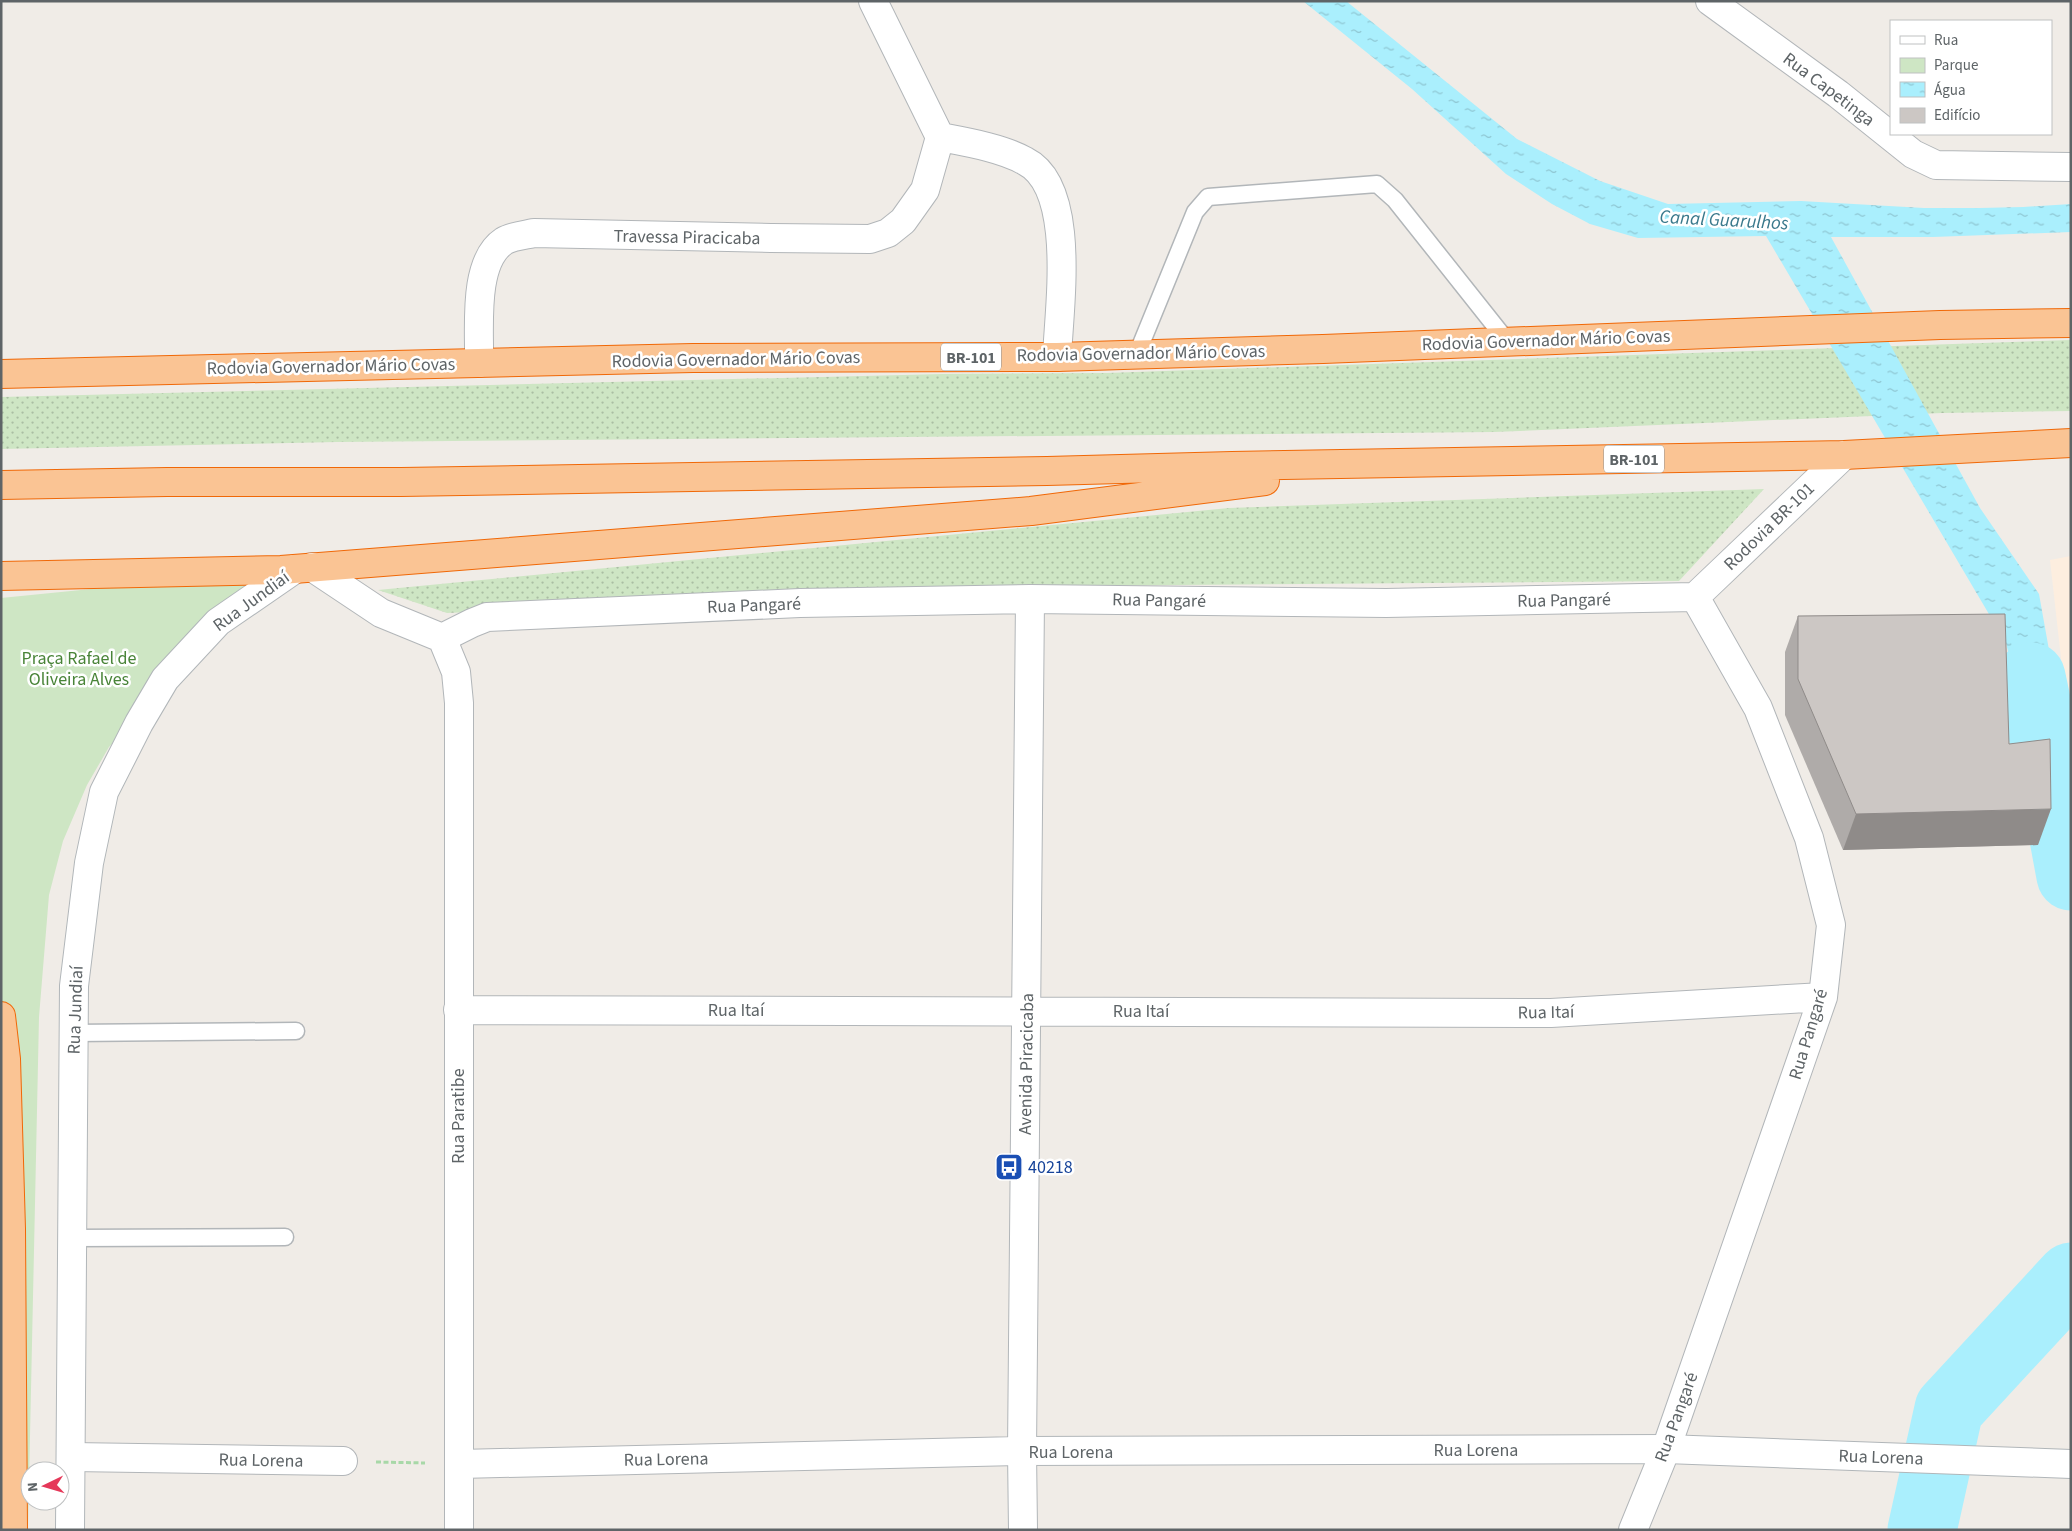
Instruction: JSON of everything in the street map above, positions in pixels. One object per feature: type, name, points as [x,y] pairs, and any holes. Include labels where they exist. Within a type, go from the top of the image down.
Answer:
[{"type":"highway","name":"Rodovia Governador Mário Covas","points":[[1,374],[703,358],[1058,356],[1920,326],[2071,323]]},
{"type":"highway","name":"BR-101","points":[[1,485],[429,481],[1844,455],[2071,443]]},
{"type":"highway","points":[[1,576],[303,568],[1031,511],[1392,464]]},
{"type":"highway","points":[[1,1016],[6,1059],[11,1229],[13,1530]]},
{"type":"street","points":[[873,1],[940,137],[980,145],[1026,161],[1046,180],[1058,212],[1062,251],[1058,356]]},
{"type":"street","name":"Rua Capetinga","points":[[1710,1],[1838,94],[1913,154],[1936,165],[2071,167]]},
{"type":"street","name":"Travessa Piracicaba","points":[[480,363],[481,285],[487,261],[495,249],[506,240],[534,233],[870,238],[888,233],[903,221],[925,190],[940,137]]},
{"type":"street","name":"Rodovia BR-101","points":[[1695,597],[1844,455]]},
{"type":"street","points":[[303,568],[381,613],[442,638]]},
{"type":"street","name":"Rua Jundiaí","points":[[70,1530],[74,986],[90,863],[104,792],[139,723],[165,679],[218,622],[303,568]]},
{"type":"street","name":"Rua Pangaré","points":[[442,638],[472,622],[496,617],[800,603],[1030,599],[1386,603],[1695,597],[1758,708],[1809,838],[1831,925],[1823,997],[1666,1449],[1633,1530]]},
{"type":"street","name":"Avenida Piracicaba","points":[[1023,1530],[1022,1452],[1030,599]]},
{"type":"street","name":"Rua Paratibe","points":[[442,638],[456,672],[459,703],[459,1530]]},
{"type":"street","name":"Rua Itaí","points":[[458,1010],[1027,1010],[1551,1013],[1823,997]]},
{"type":"street","name":"Rua Lorena","points":[[460,1464],[1022,1452],[1666,1449],[2071,1464]]},
{"type":"street","name":"Rua Lorena","points":[[72,1457],[343,1462]]},
{"type":"lane","points":[[1137,354],[1195,212],[1208,197],[1377,184],[1395,200],[1507,341]]},
{"type":"lane","points":[[73,1033],[296,1032]]},
{"type":"lane","points":[[72,1238],[285,1236]]},
{"type":"path","points":[[343,1462],[460,1464]]},
{"type":"shaded area","points":[[2071,556],[2071,720],[2068,720],[2050,560]]},
{"type":"green space","points":[[2071,340],[2071,411],[1942,413],[1494,432],[337,442],[1,449],[1,397],[943,374],[1107,373]]},
{"type":"green space","points":[[1764,489],[1679,581],[1053,586],[447,613],[378,590],[1229,508]]},
{"type":"green space","name":"Praça Rafael de Oliveira Alves","points":[[281,570],[109,747],[87,785],[63,841],[49,895],[39,1017],[29,1461],[20,1461],[20,1511],[28,1511],[28,1530],[1,1530],[1,598]]},
{"type":"water","name":"Canal Guarulhos","points":[[1303,1],[1346,1],[1517,139],[1600,181],[1668,204],[1801,201],[1924,208],[1979,208],[2071,204],[2071,232],[1933,237],[1831,237],[1980,508],[2039,594],[2066,745],[2030,742],[2006,643],[1766,236],[1638,238],[1590,224],[1552,204],[1506,174],[1412,89]]},
{"type":"building","points":[[2005,614],[2009,744],[2050,739],[2051,809],[1856,814],[1798,679],[1798,616]]},
{"type":"waterway","points":[[2031,677],[2071,876]]},
{"type":"waterway","points":[[1922,1530],[1949,1409],[2071,1277]]},
{"type":"place","name":"40218","points":[[1009,1167]]}]
